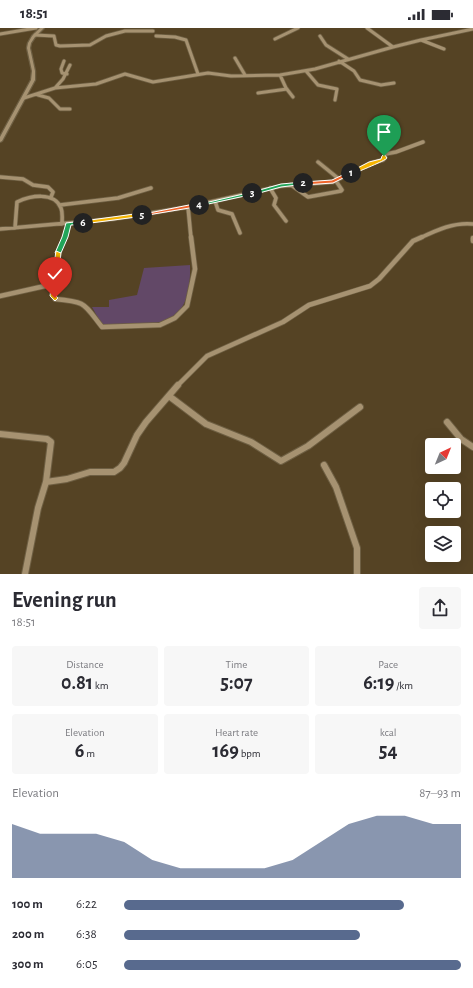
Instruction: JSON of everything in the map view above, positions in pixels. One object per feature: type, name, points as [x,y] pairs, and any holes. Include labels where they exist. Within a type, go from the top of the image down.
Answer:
[{"type":"street","points":[[20,28],[35,28]]},
{"type":"street","points":[[0,34],[16,33],[35,28]]},
{"type":"street","points":[[0,141],[33,80],[34,74],[28,45],[42,28]]},
{"type":"street","points":[[275,39],[298,28]]},
{"type":"street","points":[[367,28],[393,47]]},
{"type":"street","points":[[24,98],[38,95],[55,88],[96,84],[125,74],[153,82],[208,73],[232,76],[280,75],[306,71],[393,47],[473,29]]},
{"type":"street","points":[[35,35],[54,36],[56,45],[60,46],[90,45],[106,36],[125,31],[136,30],[153,32]]},
{"type":"street","points":[[156,36],[175,37],[186,40],[198,74]]},
{"type":"street","points":[[320,36],[326,45],[348,59]]},
{"type":"street","points":[[421,40],[444,48]]},
{"type":"street","points":[[235,58],[245,76]]},
{"type":"street","points":[[64,61],[61,69],[62,72],[67,74]]},
{"type":"street","points":[[339,61],[354,71],[360,80],[379,85],[394,83]]},
{"type":"street","points":[[55,88],[67,74],[70,65]]},
{"type":"street","points":[[306,71],[318,85],[337,89],[335,100]]},
{"type":"street","points":[[280,75],[287,89],[293,96]]},
{"type":"street","points":[[258,93],[287,89]]},
{"type":"street","points":[[38,95],[49,98],[60,109],[70,109]]},
{"type":"street","points":[[0,229],[113,219],[188,207],[270,188],[337,180],[370,163],[383,160],[386,154],[423,142]]},
{"type":"street","points":[[291,185],[308,197],[341,192],[342,190],[337,180],[318,162]]},
{"type":"street","points":[[0,177],[20,178],[33,185],[48,187],[53,192],[51,197]]},
{"type":"street","points":[[60,205],[93,202],[143,192],[151,188]]},
{"type":"street","points":[[270,188],[276,198],[274,205],[286,221]]},
{"type":"street","points":[[15,228],[17,202],[26,198],[51,197],[60,205],[62,224]]},
{"type":"street","points":[[215,201],[218,210],[232,214],[240,233]]},
{"type":"street","points":[[68,224],[65,237],[58,252],[53,296],[55,298],[77,301],[84,304],[102,327],[154,326],[175,318],[187,306],[194,276],[188,207]]},
{"type":"street","points":[[46,482],[67,480],[90,472],[114,472],[120,468],[137,435],[169,396],[207,356],[283,322],[309,305],[370,286],[379,279],[413,241],[441,228],[464,223],[473,224]]},
{"type":"street","points":[[0,296],[54,284]]},
{"type":"street","points":[[169,396],[206,424],[251,442],[281,461],[288,458],[319,437],[360,407]]},
{"type":"street","points":[[447,422],[461,439],[473,447]]},
{"type":"street","points":[[0,434],[47,439],[51,442],[46,482],[38,508],[25,574]]},
{"type":"street","points":[[324,465],[336,487],[357,548],[357,574]]},
{"type":"shaded area","points":[[190,265],[189,287],[184,303],[177,314],[166,320],[153,324],[102,325],[92,307],[109,307],[109,300],[137,295],[144,268]]},
{"type":"route","points":[[55,298],[53,296],[58,252],[67,232],[68,224],[113,219],[188,207],[281,186],[300,183],[333,182],[370,163],[383,160],[385,158],[384,156]]}]
